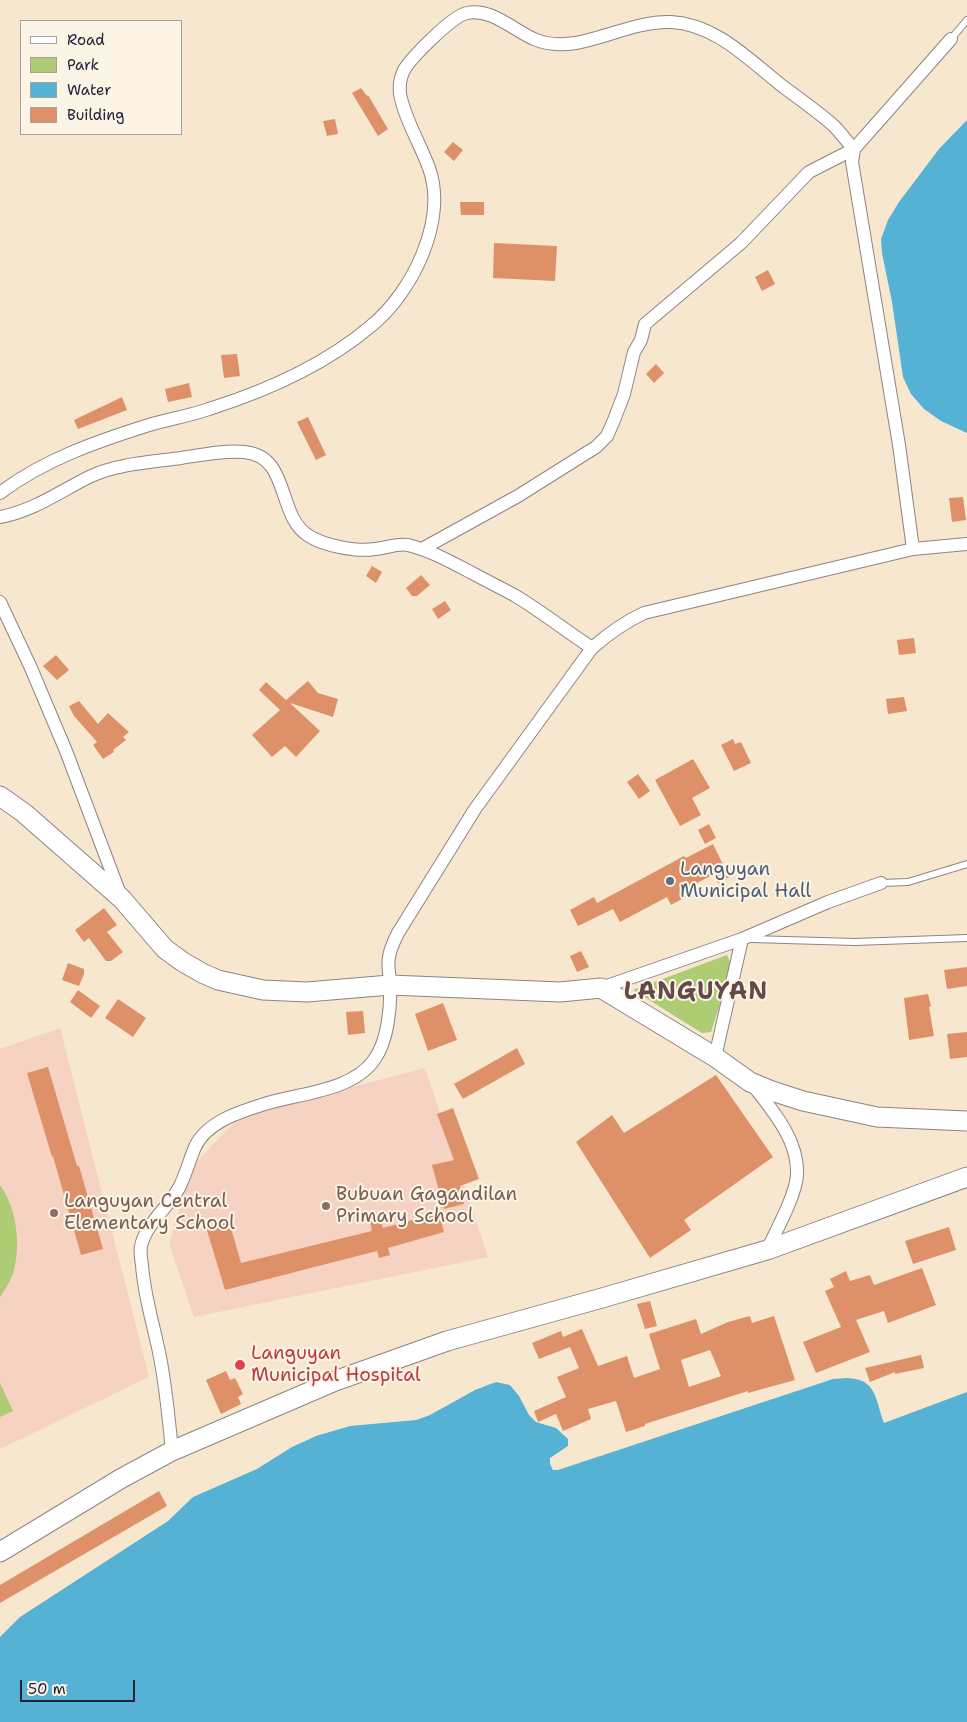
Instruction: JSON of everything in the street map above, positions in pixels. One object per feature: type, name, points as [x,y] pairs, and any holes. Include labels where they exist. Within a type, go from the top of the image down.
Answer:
[{"type":"street","points":[[0,494],[23,476],[78,451],[150,425],[207,410],[258,391],[312,366],[343,347],[373,325],[394,302],[415,272],[426,244],[432,216],[434,189],[429,169],[416,140],[400,94],[400,81],[404,71],[415,56],[453,20],[466,13],[492,16],[536,41],[556,45],[576,43],[644,25],[668,22],[688,24],[723,39],[835,127],[854,149],[852,162],[899,445],[913,549]]},
{"type":"street","points":[[422,549],[518,496],[596,447],[606,436],[614,420],[624,394],[634,352],[641,340],[645,324],[741,243],[809,172],[854,149],[951,39]]},
{"type":"street","points":[[0,517],[28,510],[90,477],[108,470],[211,453],[246,452],[263,458],[273,468],[282,486],[292,518],[298,528],[310,537],[326,544],[357,549],[374,550],[405,544],[422,549],[454,563],[515,596],[592,648]]},
{"type":"street","points":[[172,1451],[163,1375],[143,1284],[141,1245],[154,1221],[175,1195],[196,1145],[204,1134],[217,1123],[251,1109],[349,1081],[363,1074],[374,1060],[382,1046],[386,1030],[390,984],[388,958],[392,946],[474,809],[592,648],[608,634],[644,613],[913,549],[967,544]]},
{"type":"street","points":[[0,602],[32,668],[66,751],[122,899]]},
{"type":"street","points":[[0,796],[24,813],[122,899],[165,949],[189,966],[218,980],[263,990],[307,992],[390,984],[560,992],[601,988],[742,939],[828,902],[881,883]]},
{"type":"street","points":[[715,1057],[742,939]]},
{"type":"street","points":[[601,988],[715,1057],[750,1082],[784,1128],[792,1142],[798,1176],[767,1250]]},
{"type":"street","points":[[750,1082],[803,1101],[877,1117],[967,1121]]},
{"type":"street","points":[[0,1552],[122,1478],[172,1451],[335,1381],[447,1341],[767,1250],[967,1177]]},
{"type":"lane","points":[[951,39],[967,20]]},
{"type":"lane","points":[[881,883],[908,882],[967,864]]},
{"type":"lane","points":[[742,939],[855,942],[967,938]]},
{"type":"shaded area","name":"Languyan Central Elementary School","points":[[60,1028],[149,1377],[0,1449],[0,1049]]},
{"type":"shaded area","name":"Bubuan Gagandilan Primary School","points":[[425,1068],[488,1257],[194,1317],[169,1244],[192,1167],[239,1117]]},
{"type":"green space","points":[[727,955],[732,967],[711,1032],[702,1033],[633,990]]},
{"type":"green space","points":[[0,1185],[6,1194],[14,1217],[17,1254],[12,1276],[0,1297]]},
{"type":"green space","points":[[0,1383],[13,1411],[0,1417]]},
{"type":"water","points":[[967,120],[967,433],[941,421],[924,409],[911,394],[903,377],[881,239],[888,220],[899,202],[939,149]]},
{"type":"water","points":[[833,1379],[857,1379],[870,1386],[884,1423],[967,1392],[967,1722],[0,1722],[0,1637],[20,1617],[168,1521],[193,1497],[257,1469],[292,1447],[316,1436],[350,1426],[416,1420],[430,1415],[475,1390],[496,1382],[510,1385],[519,1396],[529,1415],[536,1422],[556,1428],[568,1439],[568,1446],[550,1458],[553,1470],[558,1470]]},
{"type":"building","points":[[361,88],[368,95],[388,129],[378,136],[352,93]]},
{"type":"building","points":[[335,119],[338,134],[327,136],[323,121]]},
{"type":"building","points":[[453,142],[463,150],[454,161],[444,152]]},
{"type":"building","points":[[460,202],[484,202],[484,215],[461,215]]},
{"type":"building","points":[[494,243],[557,246],[555,281],[493,278]]},
{"type":"building","points":[[768,270],[775,284],[762,291],[755,277]]},
{"type":"building","points":[[237,354],[240,376],[224,378],[221,355]]},
{"type":"building","points":[[656,364],[664,373],[654,383],[646,374]]},
{"type":"building","points":[[189,383],[192,397],[168,402],[165,389]]},
{"type":"building","points":[[122,397],[127,410],[78,429],[74,420]]},
{"type":"building","points":[[308,417],[326,455],[316,460],[297,422]]},
{"type":"building","points":[[963,497],[966,520],[952,522],[949,498]]},
{"type":"building","points":[[372,566],[382,572],[376,583],[366,576]]},
{"type":"building","points":[[421,575],[430,585],[417,596],[412,596],[406,588]]},
{"type":"building","points":[[445,601],[451,610],[438,619],[432,609]]},
{"type":"building","points":[[914,638],[916,653],[899,655],[897,640]]},
{"type":"building","points":[[56,655],[69,670],[57,680],[43,666]]},
{"type":"building","points":[[308,681],[318,693],[338,699],[333,717],[290,703],[320,731],[296,757],[285,746],[272,757],[252,735],[280,710],[259,690],[266,682],[286,700]]},
{"type":"building","points":[[904,697],[907,711],[888,714],[886,699]]},
{"type":"building","points":[[79,701],[98,724],[108,713],[129,732],[123,737],[126,740],[113,750],[114,752],[103,759],[93,745],[97,742],[74,716],[69,706]]},
{"type":"building","points":[[733,739],[735,744],[741,742],[751,763],[734,771],[721,745]]},
{"type":"building","points":[[693,759],[710,788],[692,798],[701,815],[680,826],[655,780]]},
{"type":"building","points":[[638,774],[650,791],[639,799],[627,782]]},
{"type":"building","points":[[709,824],[716,838],[705,844],[698,830]]},
{"type":"building","points":[[713,844],[729,877],[718,883],[714,874],[686,889],[689,895],[671,905],[667,897],[620,922],[613,909],[578,926],[570,910],[594,897],[597,903],[684,856],[686,858]]},
{"type":"building","points":[[104,908],[117,925],[107,932],[123,952],[111,961],[106,961],[89,938],[84,942],[75,930]]},
{"type":"building","points":[[581,951],[589,967],[577,972],[570,956]]},
{"type":"building","points":[[68,963],[84,969],[79,986],[62,980]]},
{"type":"building","points":[[967,967],[967,986],[947,989],[944,970]]},
{"type":"building","points":[[78,990],[100,1006],[91,1018],[70,1002]]},
{"type":"building","points":[[928,994],[934,1036],[909,1040],[904,998]]},
{"type":"building","points":[[118,999],[146,1018],[133,1037],[105,1018]]},
{"type":"building","points":[[443,1003],[457,1040],[428,1051],[415,1014]]},
{"type":"building","points":[[363,1011],[365,1033],[348,1035],[346,1012]]},
{"type":"building","points":[[967,1032],[967,1057],[950,1059],[947,1034]]},
{"type":"building","points":[[517,1048],[525,1064],[463,1099],[454,1084]]},
{"type":"building","points":[[48,1067],[103,1249],[81,1255],[27,1073]]},
{"type":"building","points":[[716,1075],[773,1157],[684,1220],[691,1230],[650,1258],[576,1142],[612,1115],[624,1133]]},
{"type":"building","points":[[453,1108],[479,1179],[460,1186],[464,1204],[444,1209],[432,1165],[454,1160],[437,1114]]},
{"type":"building","points":[[439,1213],[444,1232],[388,1248],[390,1255],[379,1258],[377,1251],[225,1290],[206,1227],[229,1221],[241,1263],[372,1231],[370,1221],[380,1219],[383,1228]]},
{"type":"building","points":[[949,1227],[956,1250],[913,1264],[905,1241]]},
{"type":"building","points":[[922,1268],[936,1305],[888,1323],[884,1311],[856,1320],[870,1352],[816,1373],[803,1342],[841,1327],[825,1291],[834,1287],[830,1279],[846,1271],[850,1281],[870,1275],[874,1285]]},
{"type":"building","points":[[650,1301],[657,1326],[645,1329],[637,1304]]},
{"type":"building","points":[[750,1316],[752,1323],[774,1316],[795,1380],[748,1393],[748,1391],[645,1424],[645,1426],[626,1432],[616,1401],[588,1409],[591,1419],[563,1431],[556,1414],[538,1422],[534,1411],[566,1397],[557,1377],[579,1368],[570,1347],[539,1359],[532,1343],[561,1331],[563,1337],[582,1329],[598,1366],[627,1356],[634,1378],[660,1369],[649,1334],[696,1319],[701,1334],[728,1322]],"holes":[[[710,1350],[721,1376],[689,1387],[681,1360]]]},
{"type":"building","points":[[921,1355],[924,1368],[895,1374],[895,1372],[870,1382],[865,1368]]},
{"type":"building","points":[[226,1371],[230,1380],[235,1378],[243,1394],[238,1397],[241,1404],[221,1414],[206,1380]]},
{"type":"building","points":[[159,1491],[167,1506],[0,1603],[0,1585]]},
{"type":"place","name":"Languyan Municipal Hall","points":[[670,881]]},
{"type":"place","name":"Bubuan Gagandilan Primary School","points":[[326,1206]]},
{"type":"place","name":"Languyan Central Elementary School","points":[[54,1213]]},
{"type":"place","name":"Languyan Municipal Hospital","points":[[240,1365]]},
{"type":"district","name":"LANGUYAN","points":[[696,993]]}]
